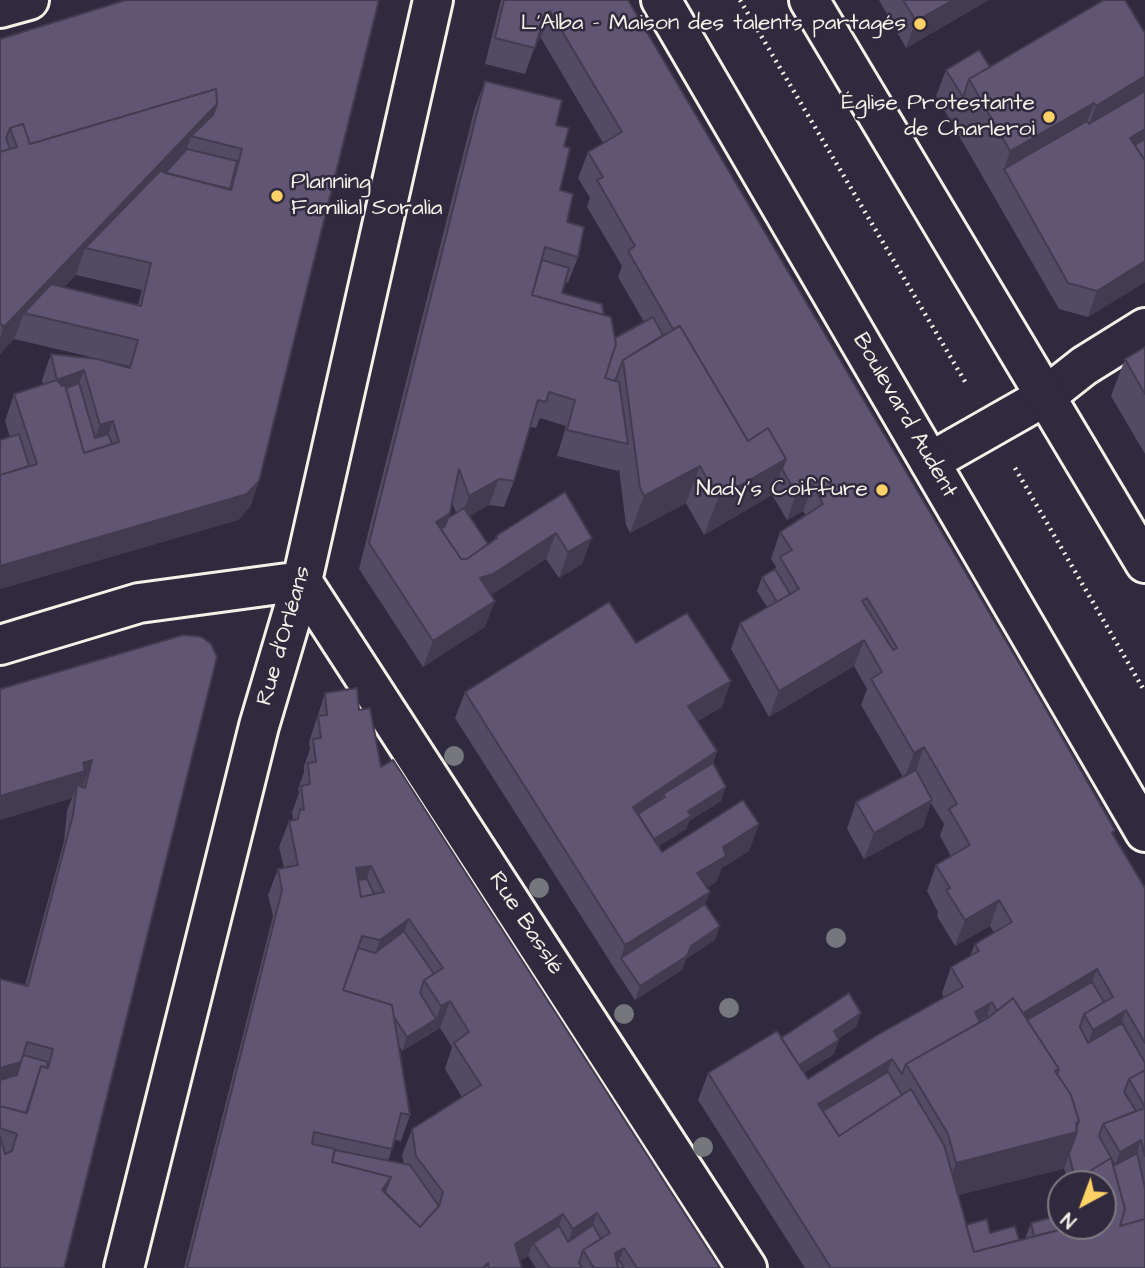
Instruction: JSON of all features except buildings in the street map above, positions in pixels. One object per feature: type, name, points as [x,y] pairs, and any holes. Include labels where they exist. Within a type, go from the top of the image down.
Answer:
[{"type":"street","points":[[0,8],[29,0]]},
{"type":"street","name":"Rue d'Orléans","points":[[124,1268],[256,740],[302,581],[433,0]]},
{"type":"street","name":"Boulevard Audent","points":[[661,0],[1145,832]]},
{"type":"street","points":[[809,0],[1145,563]]},
{"type":"street","points":[[930,462],[1046,396],[1084,366],[1145,328]]},
{"type":"street","points":[[0,645],[139,603],[302,581]]},
{"type":"street","name":"Rue Basslé","points":[[302,581],[747,1268]]},
{"type":"path","points":[[740,0],[1145,692]]},
{"type":"place","name":"L'Alba - Maison des talents partagés","points":[[920,24]]},
{"type":"place","name":"Église Protestante de Charleroi","points":[[1049,117]]},
{"type":"place","name":"Planning Familial Soralia","points":[[277,196]]},
{"type":"place","name":"Nady's Coiffure","points":[[882,490]]}]
